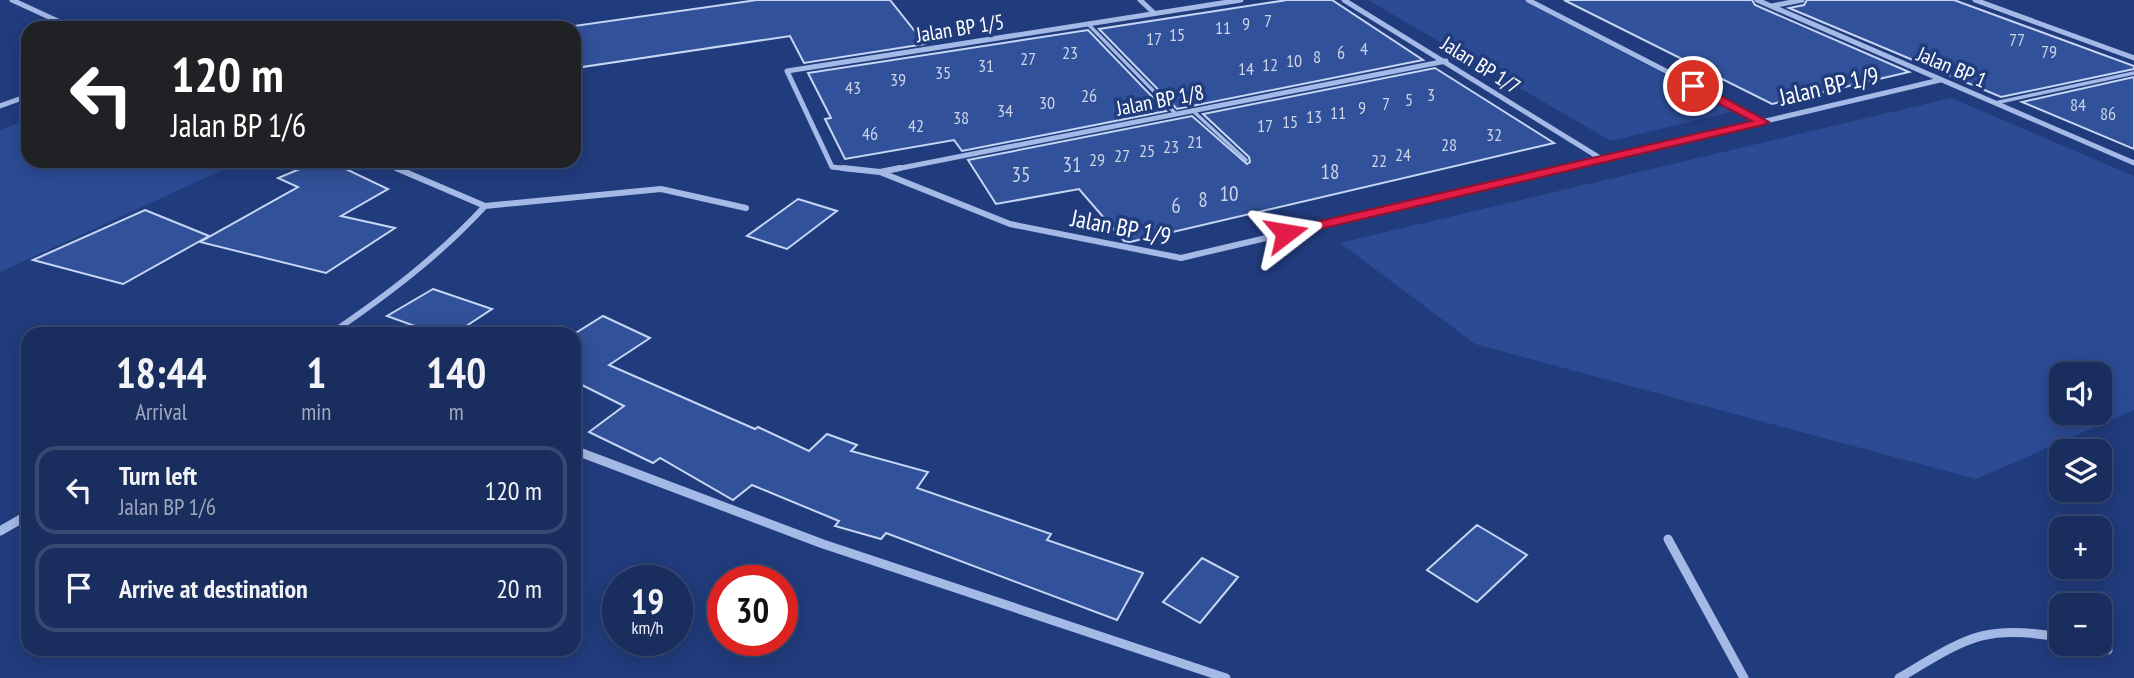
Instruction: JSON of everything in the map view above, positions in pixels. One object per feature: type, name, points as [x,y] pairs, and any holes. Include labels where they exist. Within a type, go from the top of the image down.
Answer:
[{"type":"street","points":[[12,0],[58,21]]},
{"type":"street","points":[[1140,0],[1154,13]]},
{"type":"street","name":"Jalan BP 1/5","points":[[832,167],[787,71],[1241,0]]},
{"type":"street","name":"Jalan BP 1/7","points":[[1344,0],[1600,158]]},
{"type":"street","points":[[1528,0],[1763,122]]},
{"type":"street","name":"Jalan BP 1","points":[[1757,0],[2134,163]]},
{"type":"street","points":[[1772,6],[1802,0]]},
{"type":"street","points":[[1975,0],[2134,58]]},
{"type":"street","name":"Jalan BP 1/8","points":[[880,172],[1446,61]]},
{"type":"street","name":"Jalan BP 1/9","points":[[832,167],[880,172],[1010,224],[1181,258],[1940,80]]},
{"type":"street","points":[[0,106],[21,98]]},
{"type":"street","points":[[395,168],[485,206],[661,189],[746,208]]},
{"type":"street","points":[[339,327],[454,241],[485,206]]},
{"type":"street","points":[[581,453],[823,544],[1226,678]]},
{"type":"street","points":[[0,531],[21,519]]},
{"type":"street","points":[[1668,539],[1744,678]]},
{"type":"street","points":[[1899,678],[1948,650],[1993,632],[2049,635]]},
{"type":"lane","points":[[1088,24],[1175,113]]},
{"type":"lane","points":[[1994,103],[2134,73]]},
{"type":"lane","points":[[1192,110],[1246,160]]},
{"type":"shaded area","points":[[1368,0],[1522,0],[1734,111],[1611,141]]},
{"type":"shaded area","points":[[1951,98],[2134,176],[2134,410],[2112,420],[2112,362],[2049,362],[2049,425],[2100,425],[2068,439],[2049,439],[2049,447],[1976,479],[1475,344],[1340,243]]},
{"type":"shaded area","points":[[21,122],[21,168],[227,168],[0,272],[0,130]]},
{"type":"building","points":[[757,0],[890,0],[925,44],[804,63],[790,36],[582,67],[581,25]]},
{"type":"building","points":[[1287,0],[1332,0],[1423,60],[1177,109],[1099,29]]},
{"type":"building","points":[[1564,0],[1752,0],[1755,5],[1909,72],[1772,104]]},
{"type":"building","points":[[1807,0],[1954,0],[2134,66],[2134,69],[2001,97],[1789,8],[1804,5]]},
{"type":"building","points":[[1088,30],[1166,111],[962,151],[954,140],[845,159],[825,119],[831,118],[808,73]]},
{"type":"building","points":[[1435,68],[1554,143],[1130,242],[1124,241],[1079,189],[996,204],[968,160],[1192,116],[1247,164],[1250,162],[1249,157],[1203,114]]},
{"type":"building","points":[[2134,77],[2134,149],[2022,102]]},
{"type":"building","points":[[302,168],[344,168],[388,189],[341,216],[395,228],[326,273],[200,242],[298,187],[278,178]]},
{"type":"building","points":[[798,199],[837,211],[787,249],[747,236]]},
{"type":"building","points":[[145,210],[209,236],[123,284],[33,260]]},
{"type":"building","points":[[433,289],[492,309],[465,327],[418,327],[387,316]]},
{"type":"building","points":[[603,316],[650,338],[609,365],[755,429],[758,427],[809,451],[827,434],[857,445],[851,451],[928,472],[917,488],[1051,534],[1047,540],[1143,573],[1117,620],[886,533],[881,539],[835,526],[839,521],[752,485],[733,500],[660,458],[653,463],[589,432],[624,406],[581,384],[581,330]]},
{"type":"building","points":[[1477,525],[1527,555],[1477,602],[1427,570]]},
{"type":"building","points":[[1202,558],[1238,577],[1200,623],[1163,602]]},
{"type":"route","points":[[1286,233],[1763,122],[1693,86]]}]
